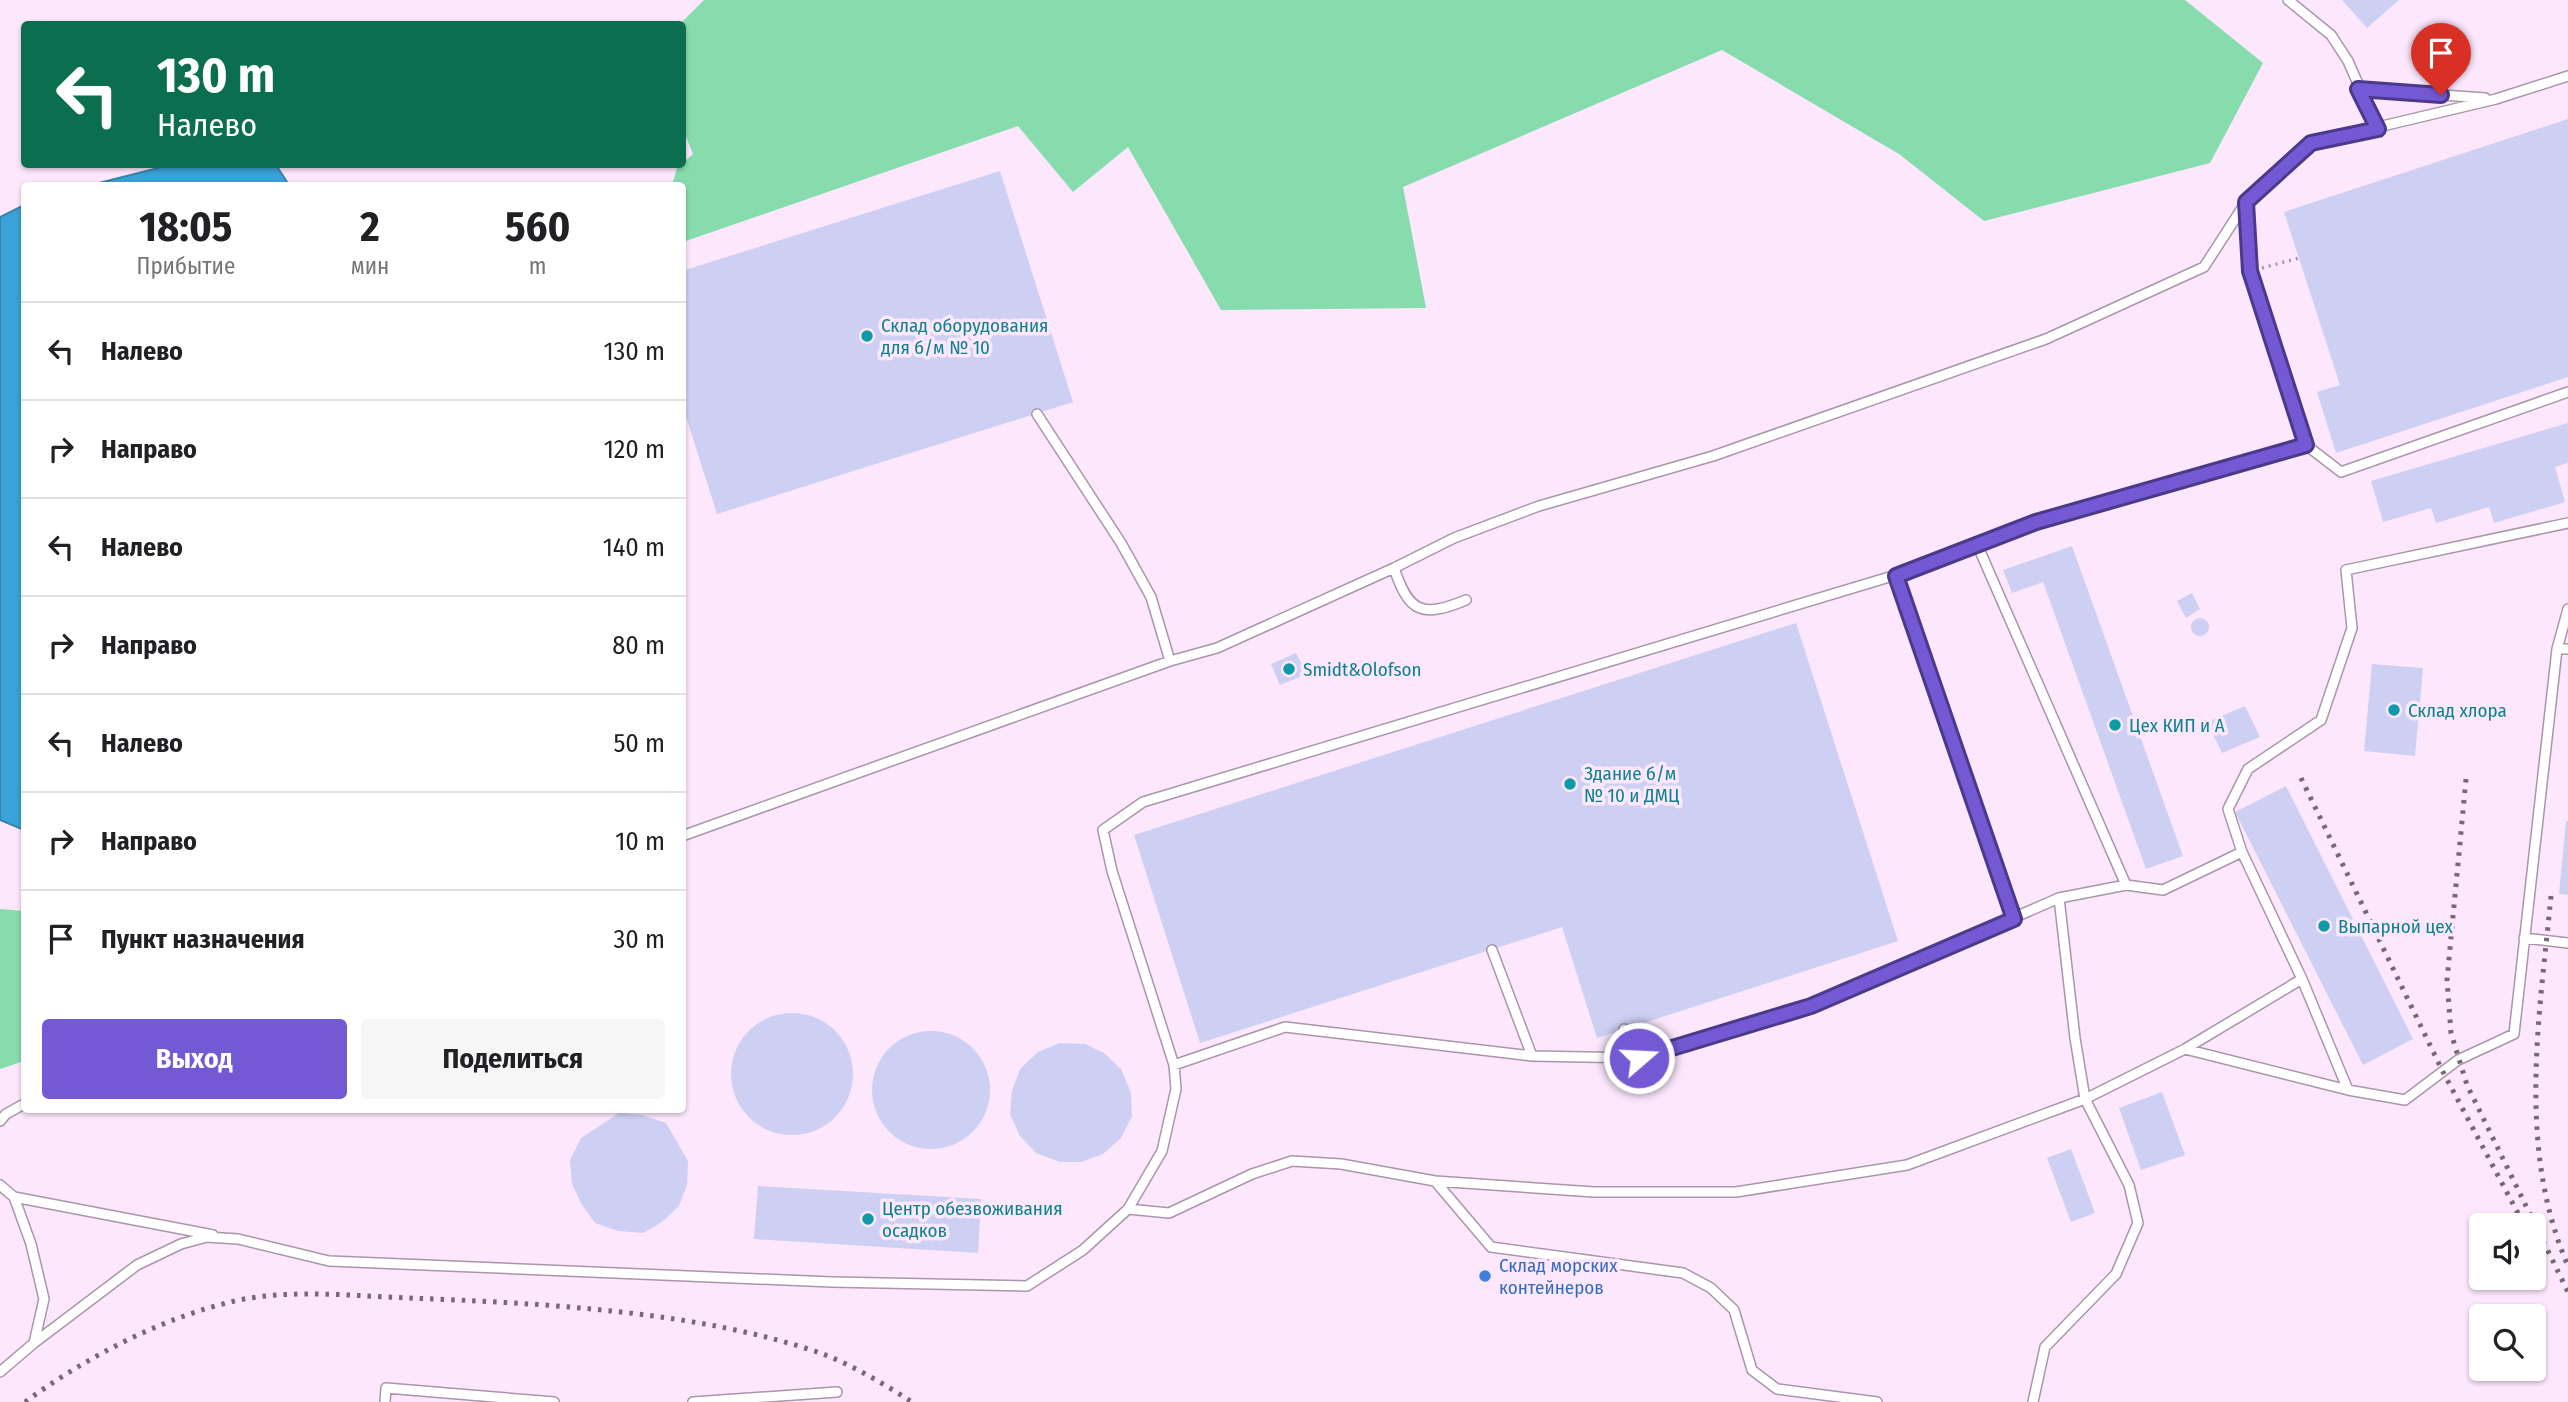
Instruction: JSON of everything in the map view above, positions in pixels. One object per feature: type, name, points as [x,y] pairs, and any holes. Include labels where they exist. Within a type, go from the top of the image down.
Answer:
[{"type":"lane","points":[[2288,0],[2331,35],[2348,61],[2358,89],[2378,129]]},
{"type":"lane","points":[[686,835],[1170,661],[1217,648],[1454,538],[1539,506],[1713,456],[2046,339],[2204,267],[2246,202],[2311,143],[2496,99],[2568,76]]},
{"type":"lane","points":[[2358,89],[2496,99]]},
{"type":"lane","points":[[2246,202],[2250,271],[2306,445],[2341,472],[2568,392]]},
{"type":"lane","points":[[1037,414],[1121,543],[1151,597],[1170,661]]},
{"type":"lane","points":[[14,1197],[239,1239],[330,1261],[832,1282],[1027,1286],[1083,1250],[1128,1209],[1162,1152],[1176,1089],[1174,1065],[1112,871],[1103,830],[1143,802],[1896,576],[1976,542],[2036,522],[2306,445]]},
{"type":"lane","points":[[2348,1090],[2302,979],[2242,852],[2228,809],[2248,769],[2321,720],[2352,628],[2346,570],[2568,523]]},
{"type":"lane","points":[[1976,542],[2126,885]]},
{"type":"lane","points":[[1394,568],[1403,594],[1412,607],[1429,611],[1466,600]]},
{"type":"lane","points":[[1896,576],[2014,919]]},
{"type":"lane","points":[[2185,1049],[2348,1090],[2405,1100],[2458,1060],[2514,1034],[2557,649],[2568,609]]},
{"type":"lane","points":[[2557,649],[2568,649]]},
{"type":"lane","points":[[1174,1065],[1285,1027],[1532,1056],[1639,1058],[1811,1006],[2059,898],[2126,885],[2163,890],[2242,852]]},
{"type":"lane","points":[[2034,1402],[2045,1347],[2116,1274],[2138,1223],[2129,1185],[2085,1099],[2059,898]]},
{"type":"lane","points":[[2524,938],[2568,943]]},
{"type":"lane","points":[[1492,950],[1532,1056]]},
{"type":"lane","points":[[1128,1209],[1169,1213],[1252,1174],[1293,1161],[1341,1164],[1435,1181],[1594,1192],[1736,1192],[1907,1165],[2085,1099],[2185,1049],[2302,979]]},
{"type":"lane","points":[[1624,1029],[1639,1058]]},
{"type":"lane","points":[[0,1121],[6,1114],[21,1106]]},
{"type":"lane","points":[[1435,1181],[1491,1247],[1683,1273],[1711,1289],[1734,1310],[1752,1370],[1777,1389],[1877,1402]]},
{"type":"lane","points":[[0,1185],[14,1197],[32,1244],[44,1299],[34,1343]]},
{"type":"lane","points":[[0,1371],[137,1265],[181,1244],[207,1237],[239,1239]]},
{"type":"lane","points":[[384,1402],[386,1388],[554,1402]]},
{"type":"lane","points":[[693,1402],[837,1392]]},
{"type":"path","points":[[2250,271],[2299,258]]},
{"type":"green space","points":[[704,0],[2185,0],[2263,63],[2210,163],[1984,221],[1899,154],[1722,50],[1403,187],[1426,308],[1221,310],[1128,147],[1073,192],[1018,126],[686,241],[686,182],[673,182],[677,168],[686,168],[686,160],[693,154],[686,136],[686,21],[683,21]]},
{"type":"green space","points":[[0,909],[21,911],[21,1062],[0,1069]]},
{"type":"water","points":[[158,168],[278,168],[287,182],[103,182]]},
{"type":"water","points":[[21,206],[21,829],[0,820],[0,217]]},
{"type":"building","points":[[2342,0],[2399,0],[2367,28]]},
{"type":"building","points":[[2568,119],[2568,377],[2336,453],[2317,392],[2340,385],[2284,212]]},
{"type":"building","name":"Склад оборудования для б/м № 10","points":[[1000,171],[1073,402],[717,514],[686,417],[686,270]]},
{"type":"building","points":[[2568,423],[2568,463],[2555,467],[2565,502],[2494,523],[2489,507],[2436,523],[2431,508],[2383,522],[2371,481]]},
{"type":"building","name":"Цех КИП и А","points":[[2072,546],[2183,856],[2146,869],[2043,582],[2012,593],[2003,570]]},
{"type":"building","points":[[2192,593],[2200,609],[2186,618],[2177,601]]},
{"type":"building","points":[[2200,618],[2206,621],[2209,627],[2206,633],[2200,636],[2194,633],[2191,627],[2194,621]]},
{"type":"building","name":"Здание б/м № 10 и ДМЦ","points":[[1796,623],[1898,941],[1597,1038],[1562,927],[1200,1043],[1134,835]]},
{"type":"building","name":"Smidt&Olofson","points":[[1296,653],[1307,674],[1280,685],[1271,664]]},
{"type":"building","name":"Склад хлора","points":[[2372,664],[2423,668],[2415,756],[2364,751]]},
{"type":"building","points":[[2245,706],[2260,737],[2222,753],[2207,722]]},
{"type":"building","name":"Выпарной цех","points":[[2286,786],[2413,1039],[2363,1065],[2235,812]]},
{"type":"building","points":[[2568,821],[2568,895],[2559,894]]},
{"type":"building","points":[[792,1013],[815,1017],[835,1031],[849,1051],[853,1074],[849,1097],[835,1117],[815,1131],[792,1135],[769,1131],[749,1117],[735,1097],[731,1074],[735,1051],[749,1031],[769,1017]]},
{"type":"building","points":[[931,1031],[954,1035],[973,1048],[986,1067],[990,1090],[986,1113],[973,1132],[954,1145],[931,1149],[908,1145],[889,1132],[876,1113],[872,1090],[876,1067],[889,1048],[908,1035]]},
{"type":"building","points":[[1060,1043],[1085,1044],[1104,1053],[1121,1069],[1131,1093],[1132,1116],[1121,1138],[1103,1154],[1081,1162],[1060,1162],[1036,1153],[1020,1136],[1010,1114],[1012,1091],[1020,1069],[1038,1052]]},
{"type":"building","points":[[2162,1092],[2185,1155],[2141,1170],[2119,1108]]},
{"type":"building","points":[[619,1113],[642,1115],[666,1123],[688,1161],[687,1185],[679,1206],[662,1222],[643,1233],[618,1231],[595,1223],[572,1184],[570,1160],[581,1138]]},
{"type":"building","points":[[2071,1149],[2095,1213],[2071,1222],[2047,1158]]},
{"type":"building","name":"Центр обезвоживания осадков","points":[[758,1186],[981,1199],[978,1253],[754,1239]]},
{"type":"railway","points":[[2301,778],[2442,1070],[2518,1213]]},
{"type":"railway","points":[[2466,779],[2447,980],[2451,1033],[2467,1085],[2568,1292]]},
{"type":"railway","points":[[2551,896],[2538,1036],[2537,1130],[2542,1176],[2552,1221],[2568,1266]]},
{"type":"railway","points":[[25,1402],[100,1354],[182,1317],[239,1300],[302,1294],[565,1307],[725,1328],[775,1339],[823,1354],[869,1376],[912,1402]]},
{"type":"place","name":"Склад оборудования для б/м № 10","points":[[867,336]]},
{"type":"place","name":"Smidt&Olofson","points":[[1289,669]]},
{"type":"place","name":"Склад хлора","points":[[2394,710]]},
{"type":"place","name":"Цех КИП и А","points":[[2115,725]]},
{"type":"place","name":"Здание б/м № 10 и ДМЦ","points":[[1570,784]]},
{"type":"place","name":"Выпарной цех","points":[[2324,926]]},
{"type":"place","name":"Центр обезвоживания осадков","points":[[868,1219]]},
{"type":"place","name":"Склад морских контейнеров","points":[[1485,1276]]},
{"type":"route","points":[[1639,1058],[1811,1006],[2014,919],[1896,576],[1976,542],[2036,522],[2306,445],[2250,271],[2246,202],[2311,143],[2378,129],[2358,89],[2441,95]]}]
